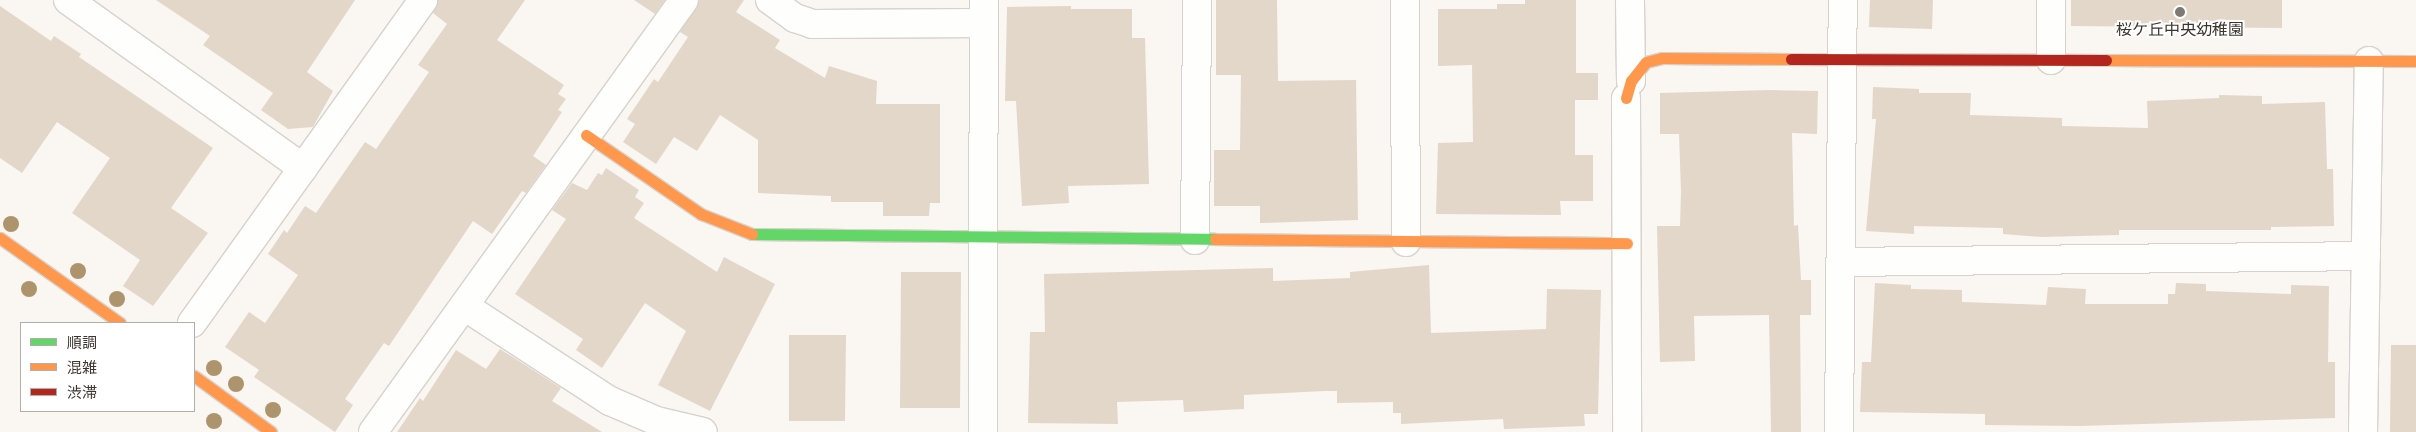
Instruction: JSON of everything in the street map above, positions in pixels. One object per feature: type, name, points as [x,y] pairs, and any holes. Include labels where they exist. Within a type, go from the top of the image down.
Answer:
[{"type":"street","points":[[68,0],[303,168]]},
{"type":"street","points":[[193,322],[423,0]]},
{"type":"street","points":[[373,432],[684,0]]},
{"type":"street","points":[[770,0],[794,18],[812,24],[984,11],[983,432]]},
{"type":"street","points":[[1195,240],[1197,0]]},
{"type":"street","points":[[1405,0],[1406,242]]},
{"type":"street","points":[[1627,432],[1630,0]]},
{"type":"street","points":[[1840,432],[1843,0]]},
{"type":"street","points":[[2051,0],[2051,60]]},
{"type":"street","points":[[1629,90],[1646,62],[1662,58],[2416,61]]},
{"type":"street","points":[[2363,432],[2369,61]]},
{"type":"street","points":[[586,135],[701,214],[728,227],[757,235],[801,238],[1627,244]]},
{"type":"street","points":[[0,238],[119,322]]},
{"type":"street","points":[[1841,262],[2366,256]]},
{"type":"street","points":[[464,306],[610,401],[657,421],[702,432]]},
{"type":"street","points":[[195,377],[271,432]]},
{"type":"building","points":[[156,0],[355,0],[307,72],[333,91],[313,127],[288,129],[261,110],[273,93],[203,45],[210,36]]},
{"type":"building","points":[[438,0],[525,0],[497,40],[564,85],[558,94],[566,99],[558,110],[562,112],[533,156],[546,165],[526,193],[522,191],[492,234],[473,221],[389,346],[384,343],[345,399],[353,405],[335,432],[254,377],[259,370],[225,347],[249,312],[265,323],[298,275],[268,254],[284,230],[287,233],[305,206],[316,213],[365,142],[376,149],[429,72],[418,65],[447,24],[433,13]]},
{"type":"building","points":[[634,0],[665,0],[655,14]]},
{"type":"building","points":[[699,0],[744,0],[736,12],[780,40],[775,48],[825,78],[829,66],[877,81],[876,104],[940,104],[940,203],[930,203],[929,216],[883,216],[883,202],[831,202],[831,196],[758,193],[758,140],[720,115],[697,151],[674,137],[656,164],[623,142],[635,124],[627,119],[654,79],[658,82],[688,37],[680,32]]},
{"type":"building","points":[[1216,0],[1277,0],[1278,81],[1356,80],[1358,220],[1260,223],[1260,206],[1214,206],[1214,150],[1240,150],[1241,75],[1216,75]]},
{"type":"building","points":[[1525,0],[1576,0],[1576,73],[1598,73],[1598,100],[1575,100],[1575,155],[1593,155],[1593,201],[1560,201],[1561,215],[1436,214],[1438,143],[1473,142],[1472,65],[1438,66],[1438,9],[1497,9],[1497,4],[1525,4]]},
{"type":"building","points":[[1870,0],[1933,0],[1932,29],[1869,27]]},
{"type":"building","name":"桜ケ丘中央幼稚園","points":[[2071,0],[2282,0],[2282,28],[2071,26]]},
{"type":"building","points":[[0,6],[51,41],[54,36],[81,54],[79,57],[213,148],[171,208],[208,233],[153,306],[123,286],[140,260],[72,213],[110,158],[57,122],[22,173],[0,158]]},
{"type":"building","points":[[1071,6],[1071,9],[1132,9],[1132,38],[1145,38],[1149,184],[1068,186],[1069,203],[1022,206],[1016,101],[1005,101],[1007,7]]},
{"type":"building","points":[[1873,87],[1919,89],[1919,93],[1971,93],[1970,115],[2062,118],[2062,126],[2148,128],[2147,101],[2219,98],[2219,95],[2262,96],[2262,104],[2325,102],[2327,169],[2333,169],[2334,226],[2271,227],[2271,230],[2119,230],[2119,235],[2042,237],[2003,234],[2003,228],[1914,226],[1914,234],[1866,231],[1876,119],[1872,119]]},
{"type":"building","points":[[1770,90],[1818,91],[1817,134],[1792,133],[1794,226],[1798,225],[1801,280],[1811,280],[1811,315],[1800,315],[1801,432],[1771,432],[1769,315],[1694,316],[1695,361],[1660,362],[1657,226],[1680,226],[1681,191],[1679,134],[1660,134],[1660,93]]},
{"type":"building","points":[[606,168],[639,190],[635,197],[644,203],[634,218],[717,272],[724,257],[775,284],[710,411],[658,385],[686,331],[645,303],[602,368],[576,350],[583,339],[515,294],[566,219],[552,210],[572,183],[587,190],[598,173],[602,175]]},
{"type":"building","points":[[1429,265],[1431,333],[1546,329],[1547,289],[1601,290],[1598,414],[1584,414],[1585,426],[1504,429],[1503,419],[1401,424],[1401,413],[1393,413],[1393,402],[1337,403],[1337,391],[1324,391],[1244,395],[1244,409],[1184,412],[1183,400],[1117,402],[1118,424],[1028,423],[1030,332],[1045,332],[1044,274],[1273,268],[1273,281],[1350,278],[1350,272]]},
{"type":"building","points":[[901,272],[961,272],[960,408],[900,408]]},
{"type":"building","points":[[1875,283],[1911,285],[1911,289],[1962,290],[1962,302],[2046,305],[2048,287],[2086,289],[2085,304],[2168,304],[2168,294],[2175,294],[2176,283],[2206,284],[2206,291],[2291,294],[2291,285],[2329,286],[2328,362],[2335,362],[2335,418],[2079,426],[1985,425],[1985,414],[1860,412],[1862,362],[1871,362]]},
{"type":"building","points":[[789,335],[846,335],[845,421],[789,421]]},
{"type":"building","points":[[2391,345],[2416,345],[2416,432],[2390,432]]},
{"type":"building","points":[[500,349],[561,388],[552,401],[602,432],[397,432],[420,398],[423,401],[456,350],[486,369]]},
{"type":"traffic: fast","points":[[752,234],[1215,239]]},
{"type":"traffic: slow","points":[[1626,98],[1631,81],[1646,62],[1662,58],[1791,59]]},
{"type":"traffic: slow","points":[[2106,60],[2416,61]]},
{"type":"traffic: slow","points":[[586,135],[701,214],[752,234]]},
{"type":"traffic: slow","points":[[0,238],[119,322]]},
{"type":"traffic: slow","points":[[1215,239],[1627,243]]},
{"type":"traffic: slow","points":[[195,377],[271,432]]},
{"type":"traffic: jam","points":[[1791,59],[2106,60]]},
{"type":"place","name":"桜ケ丘中央幼稚園","points":[[2180,12]]}]
